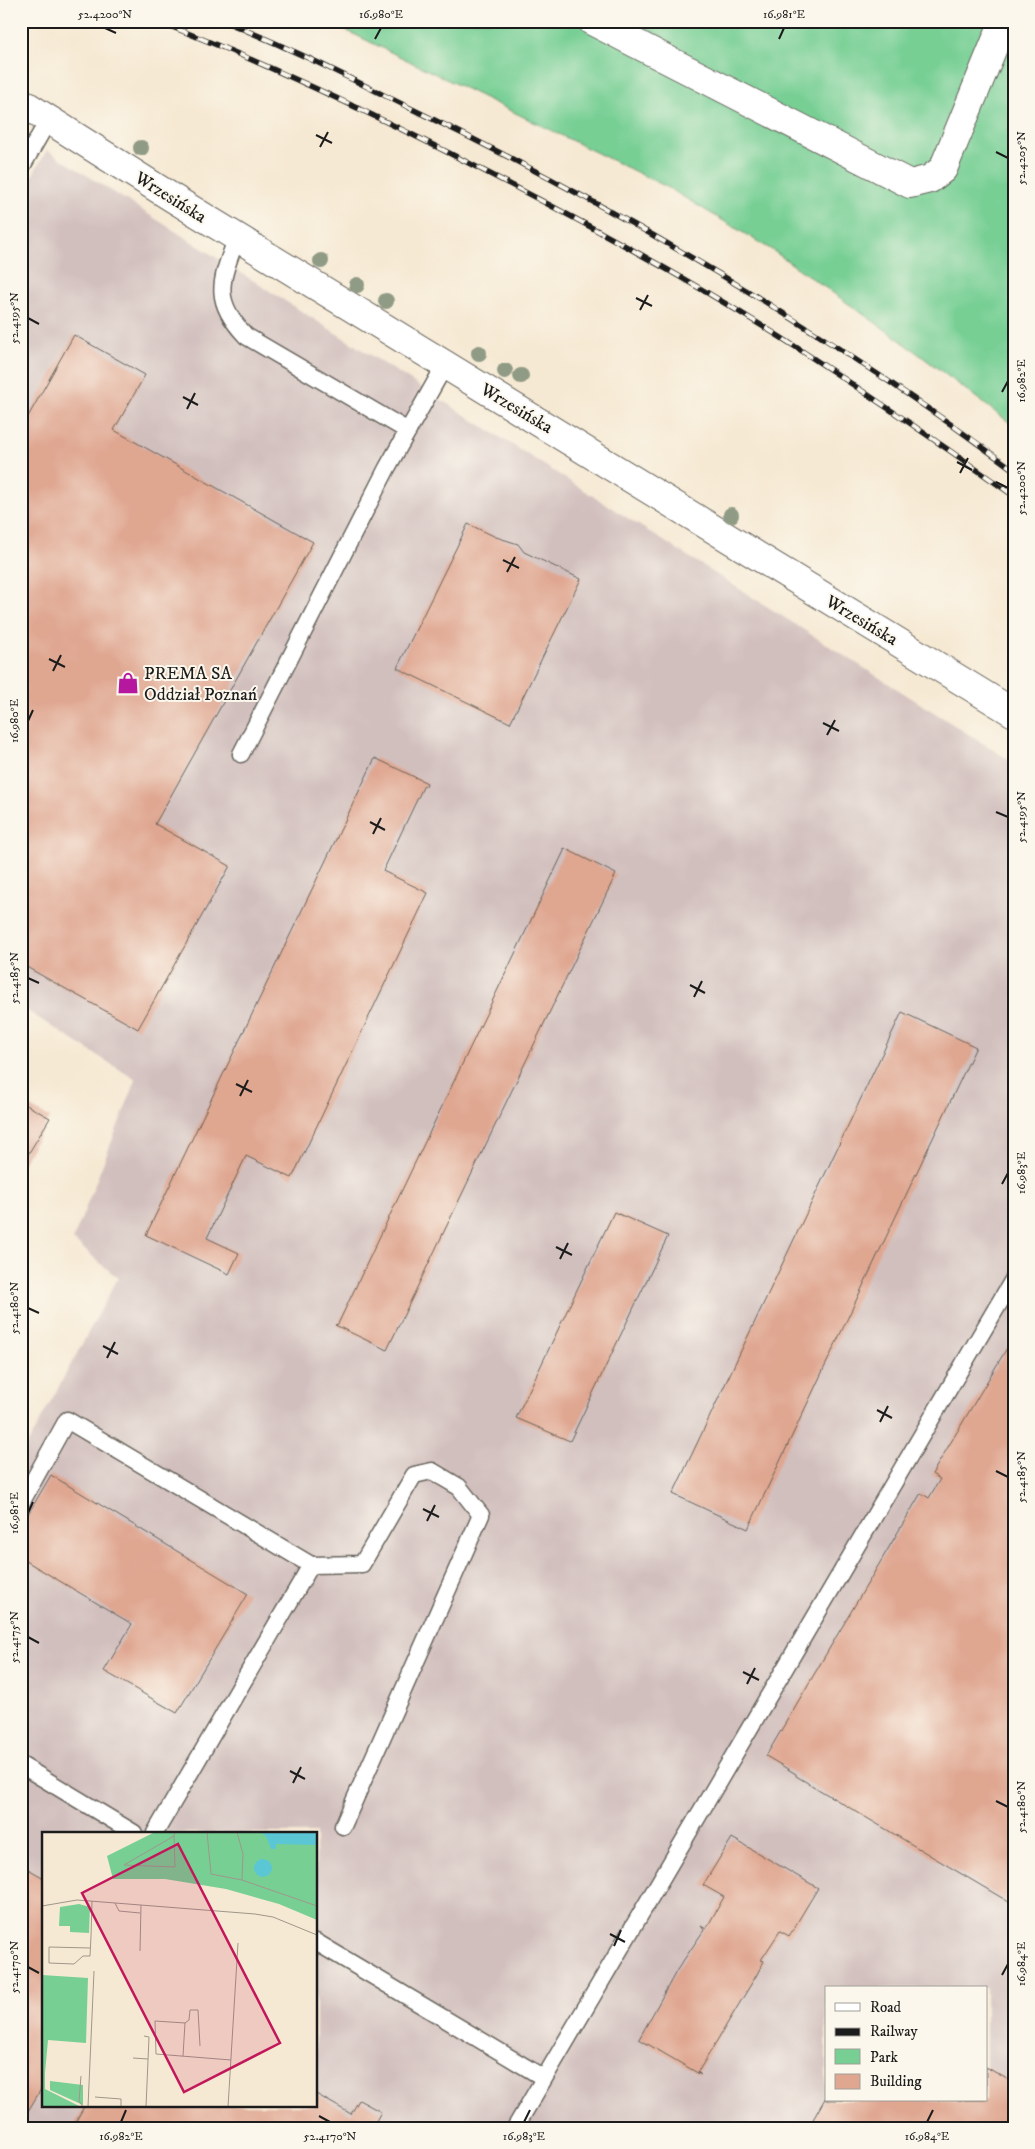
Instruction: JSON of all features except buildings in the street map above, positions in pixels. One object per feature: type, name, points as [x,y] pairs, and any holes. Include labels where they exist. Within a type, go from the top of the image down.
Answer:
[{"type":"street","points":[[592,21],[910,184],[930,179],[943,169],[1004,21]]},
{"type":"street","name":"Wrzesińska","points":[[21,102],[445,365],[1014,713]]},
{"type":"lane","points":[[21,168],[49,119]]},
{"type":"lane","points":[[237,237],[222,279],[222,294],[226,310],[234,324],[246,336],[408,431]]},
{"type":"lane","points":[[241,754],[408,431],[445,365]]},
{"type":"lane","points":[[515,2128],[1014,1278]]},
{"type":"lane","points":[[21,1503],[67,1420],[310,1564],[362,1564],[414,1475],[432,1471],[460,1487],[481,1515],[343,1826]]},
{"type":"lane","points":[[156,1832],[310,1564]]},
{"type":"lane","points":[[21,1765],[132,1832]]},
{"type":"lane","points":[[318,1943],[544,2078]]},
{"type":"shaded area","points":[[47,150],[1014,763],[1014,2128],[21,2128],[21,1456],[118,1278],[73,1240],[136,1080],[21,1007],[21,195]]},
{"type":"green space","points":[[327,21],[1014,21],[1014,426],[900,340],[772,250],[667,187]]},
{"type":"railway","points":[[157,21],[268,67],[377,117],[628,247],[802,351],[909,422],[1014,496]]},
{"type":"railway","points":[[223,21],[318,63],[489,147],[644,230],[796,321],[942,418],[1014,470]]},
{"type":"place","name":"PREMA SA Oddział Poznań","points":[[128,683]]}]
